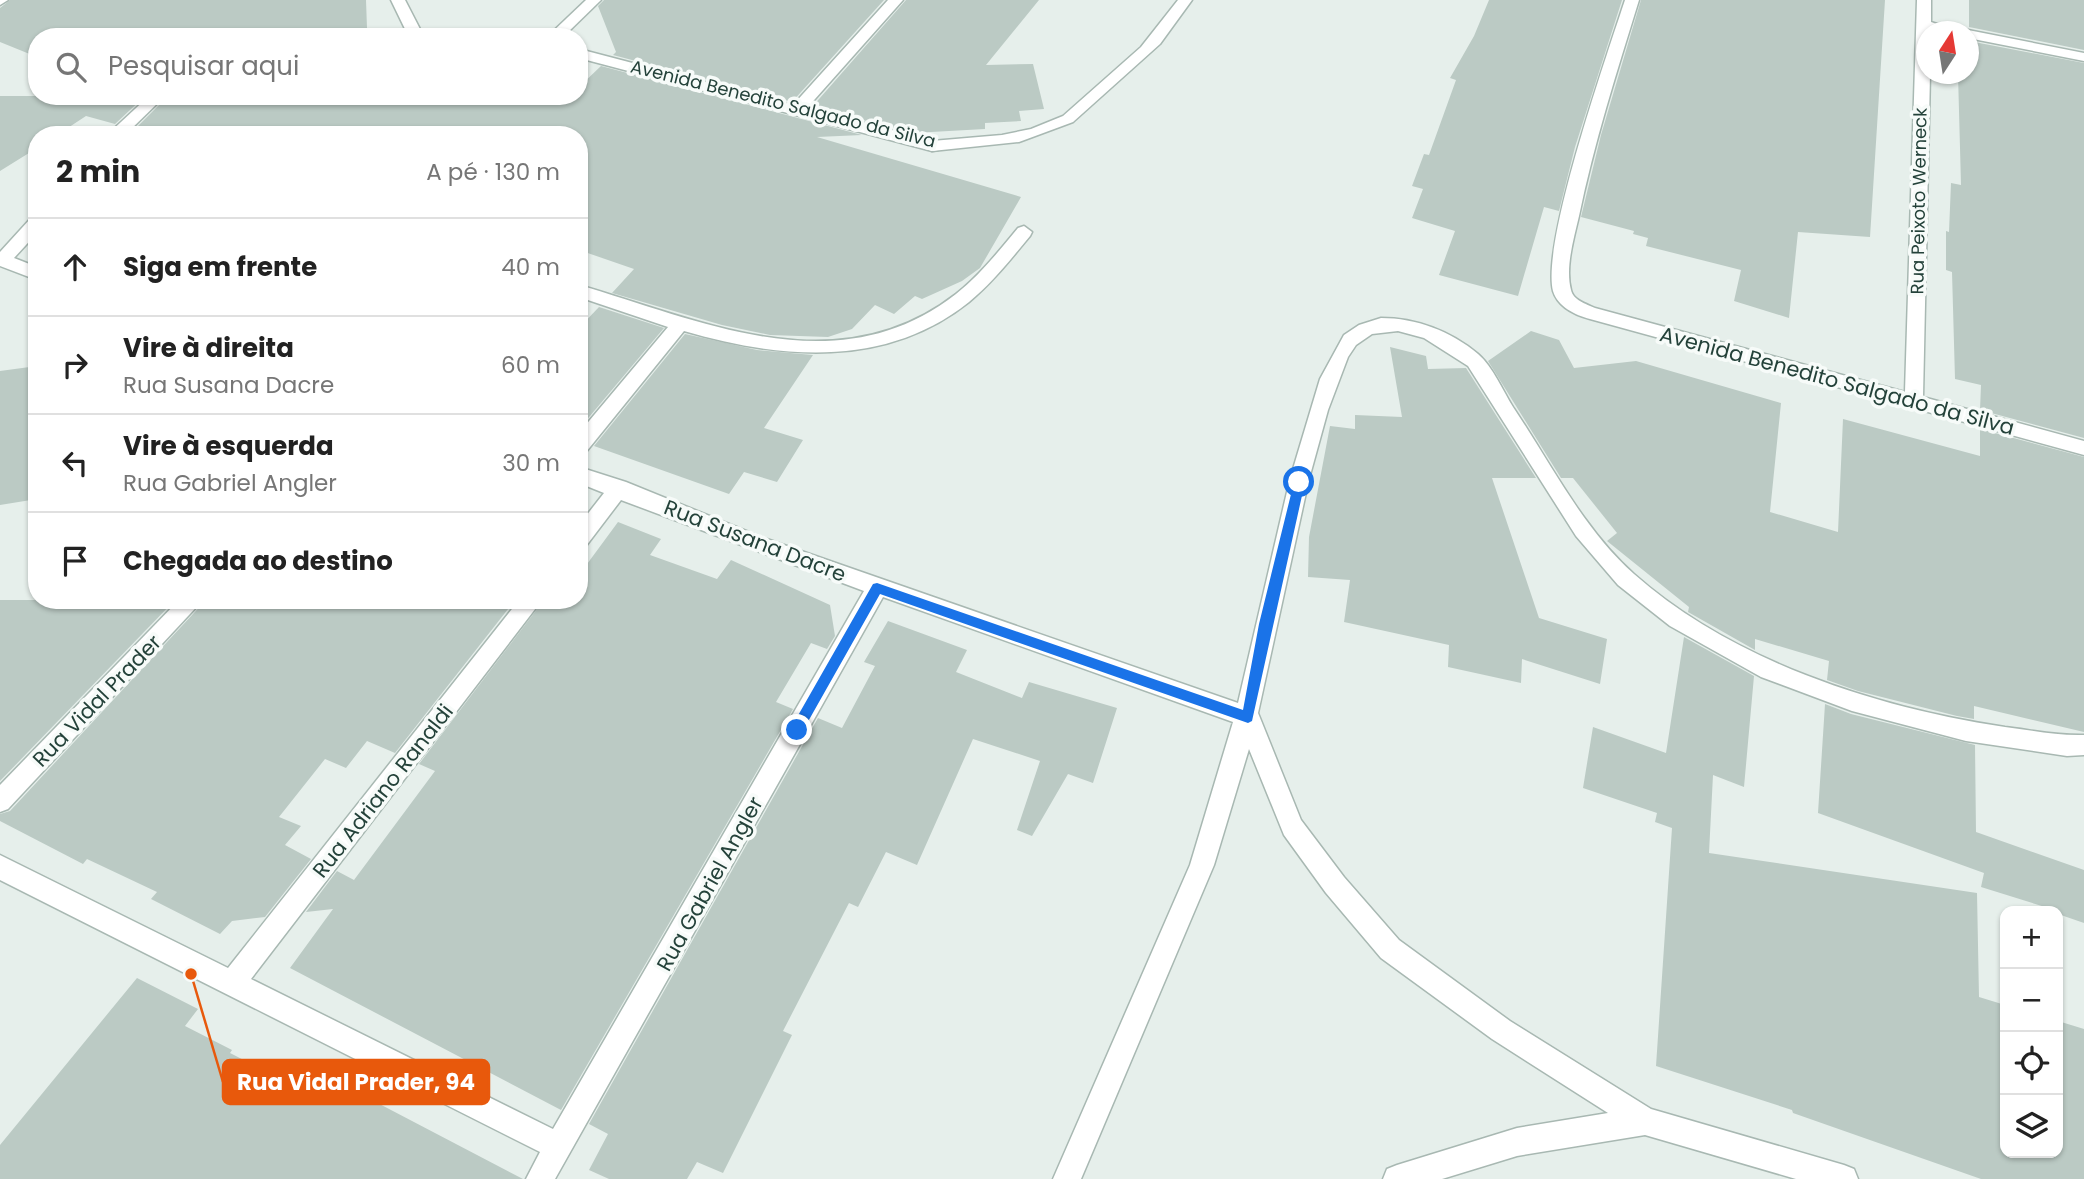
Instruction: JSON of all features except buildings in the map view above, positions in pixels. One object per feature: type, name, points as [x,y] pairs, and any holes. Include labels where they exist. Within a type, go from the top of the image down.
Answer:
[{"type":"street","points":[[398,0],[412,28]]},
{"type":"street","points":[[564,28],[594,0]]},
{"type":"street","points":[[798,109],[895,0]]},
{"type":"street","name":"Avenida Benedito Salgado da Silva","points":[[588,55],[932,146],[1004,140],[1069,118],[1153,46],[1171,26],[1185,0]]},
{"type":"street","name":"Avenida Benedito Salgado da Silva","points":[[1632,0],[1577,189],[1559,273],[1562,291],[1570,304],[1590,313],[2084,449]]},
{"type":"street","name":"Rua Peixoto Werneck","points":[[1923,21],[1924,0]]},
{"type":"street","points":[[1979,36],[2084,57]]},
{"type":"street","name":"Rua Peixoto Werneck","points":[[1914,401],[1922,84]]},
{"type":"street","points":[[125,126],[148,105]]},
{"type":"street","points":[[28,232],[1,260],[28,270]]},
{"type":"street","points":[[588,294],[768,347],[821,351],[896,336],[951,307],[989,274],[1024,232]]},
{"type":"street","points":[[588,436],[681,323]]},
{"type":"street","points":[[1067,1179],[1099,1097],[1206,855],[1248,717],[1265,624],[1299,482],[1336,364],[1349,341],[1369,328],[1395,324],[1424,330],[1449,342],[1474,361],[1583,530],[1626,579],[1678,620],[1769,670],[1852,701],[1966,731],[2067,746],[2084,745]]},
{"type":"street","name":"Rua Susana Dacre","points":[[588,478],[877,588],[1248,717]]},
{"type":"street","points":[[588,528],[619,488]]},
{"type":"street","name":"Rua Gabriel Angler","points":[[540,1179],[877,588]]},
{"type":"street","name":"Rua Vidal Prader","points":[[0,801],[184,609]]},
{"type":"street","name":"Rua Adriano Ranaldi","points":[[233,982],[525,609]]},
{"type":"street","points":[[1248,717],[1292,827],[1335,885],[1390,949],[1501,1030],[1646,1121],[1844,1179]]},
{"type":"street","points":[[0,867],[560,1147]]},
{"type":"street","points":[[1397,1179],[1517,1142],[1646,1121]]},
{"type":"place","name":"Rua Vidal Prader, 94","points":[[191,974]]},
{"type":"route","points":[[797,730],[877,588],[1248,717],[1265,624],[1299,482]]}]
